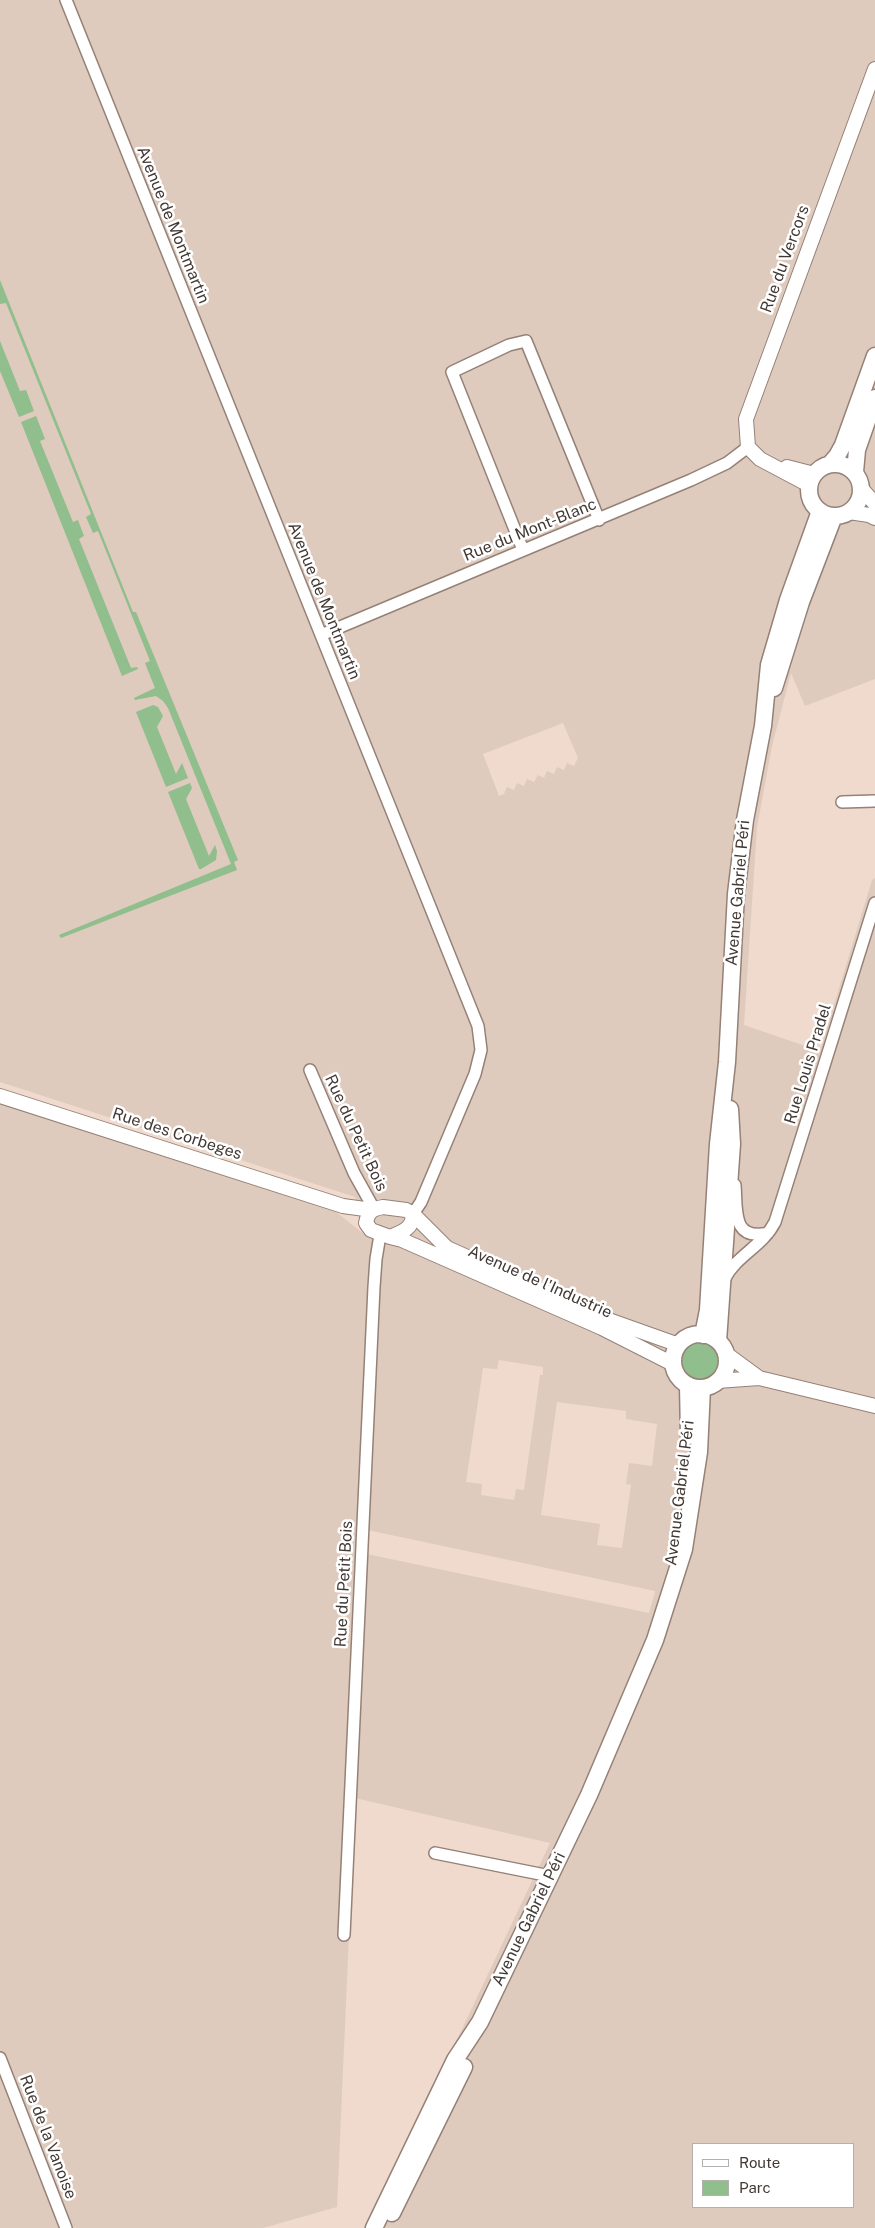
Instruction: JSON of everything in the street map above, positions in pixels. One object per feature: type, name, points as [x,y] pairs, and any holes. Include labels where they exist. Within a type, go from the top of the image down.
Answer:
[{"type":"main road","points":[[875,356],[837,456],[812,480],[811,500],[834,513],[857,504],[861,488],[855,472],[857,450],[875,398]]},
{"type":"main road","points":[[830,464],[843,465],[855,472]]},
{"type":"main road","name":"Avenue Gabriel Péri","points":[[715,1343],[708,1310],[718,1144],[727,1062],[736,894],[745,820],[762,726],[769,664],[788,600],[834,513]]},
{"type":"main road","name":"Avenue Gabriel Péri","points":[[715,1343],[722,1284],[732,1144],[727,1062]]},
{"type":"main road","points":[[689,1337],[715,1343],[726,1369],[717,1381],[695,1386],[678,1375],[674,1364],[674,1354],[678,1345],[689,1337]]},
{"type":"main road","name":"Avenue Gabriel Péri","points":[[374,2228],[411,2162],[455,2060],[480,2022],[589,1796],[655,1640],[667,1602],[695,1386]]},
{"type":"main road","points":[[385,2228],[411,2162]]},
{"type":"street","name":"Avenue de Montmartin","points":[[66,0],[438,925],[479,1034],[481,1050],[476,1074],[414,1215]]},
{"type":"street","name":"Rue du Vercors","points":[[748,447],[746,419],[875,70]]},
{"type":"street","points":[[523,550],[452,372],[509,345],[526,341],[599,520]]},
{"type":"street","name":"Rue du Mont-Blanc","points":[[321,635],[691,480],[726,463],[748,447]]},
{"type":"street","points":[[748,447],[760,459],[812,480]]},
{"type":"street","points":[[861,488],[875,504]]},
{"type":"street","points":[[834,513],[869,515],[875,518]]},
{"type":"street","points":[[842,802],[875,801]]},
{"type":"street","name":"Rue Louis Pradel","points":[[722,1284],[731,1267],[768,1234],[778,1214],[875,903]]},
{"type":"street","name":"Rue du Petit Bois","points":[[310,1070],[354,1173],[373,1209]]},
{"type":"street","name":"Rue des Corbeges","points":[[0,1096],[343,1206],[373,1209],[395,1208],[414,1215]]},
{"type":"street","points":[[732,1144],[740,1224],[748,1235],[768,1234]]},
{"type":"street","name":"Rue des Corbeges","points":[[343,1206],[366,1223],[371,1230],[385,1236]]},
{"type":"street","points":[[366,1223],[368,1215],[373,1209]]},
{"type":"street","points":[[385,1236],[404,1232],[412,1224],[414,1215]]},
{"type":"street","name":"Avenue de l'Industrie","points":[[414,1215],[447,1248],[606,1319],[678,1345]]},
{"type":"street","name":"Avenue de l'Industrie","points":[[385,1236],[402,1240],[566,1312],[674,1364]]},
{"type":"street","name":"Rue du Petit Bois","points":[[344,1935],[374,1287],[376,1259],[385,1236]]},
{"type":"street","points":[[715,1343],[758,1378]]},
{"type":"street","points":[[717,1381],[758,1378],[875,1406]]},
{"type":"street","points":[[436,1853],[550,1876]]},
{"type":"street","name":"Rue de la Vanoise","points":[[0,2058],[66,2228]]},
{"type":"shaded area","points":[[0,0],[875,0],[875,679],[805,706],[791,673],[772,746],[757,827],[744,1025],[820,1051],[872,880],[875,878],[875,2228],[364,2228],[462,2029],[550,1843],[355,1798],[337,2207],[263,2228],[0,2228],[0,1104],[331,1208],[369,1238],[355,1197],[0,1082]],"holes":[[[563,723],[578,758],[574,766],[567,763],[564,770],[557,767],[554,774],[547,771],[544,778],[538,775],[534,782],[527,779],[524,786],[517,783],[514,790],[507,787],[504,794],[499,796],[483,754]],[[499,1360],[543,1367],[543,1375],[540,1375],[524,1490],[516,1489],[514,1500],[481,1495],[482,1484],[466,1482],[483,1368],[497,1369]],[[557,1402],[626,1411],[626,1419],[657,1424],[652,1466],[629,1463],[626,1484],[631,1485],[622,1548],[597,1545],[600,1524],[541,1515]],[[358,1528],[655,1591],[649,1613],[357,1552]]]},
{"type":"green space","points":[[0,280],[133,612],[136,612],[238,860],[234,862],[237,870],[61,938],[59,935],[231,864],[168,708],[156,696],[135,700],[134,698],[155,688],[145,663],[150,661],[98,531],[93,533],[86,517],[91,514],[6,303],[0,304]]},
{"type":"green space","points":[[0,341],[20,391],[26,390],[34,411],[19,417],[0,371]]},
{"type":"green space","points":[[36,416],[45,439],[40,441],[73,522],[78,520],[84,536],[79,539],[131,668],[137,667],[138,669],[122,676],[21,422]]},
{"type":"green space","points":[[153,705],[158,707],[163,716],[157,727],[176,774],[182,763],[188,778],[166,787],[136,712]]},
{"type":"green space","points":[[190,783],[192,788],[186,799],[209,856],[215,845],[217,851],[216,860],[201,869],[199,869],[168,792]]},
{"type":"green space","points":[[700,1343],[712,1349],[718,1361],[712,1373],[700,1379],[688,1373],[682,1361],[688,1349]]}]
